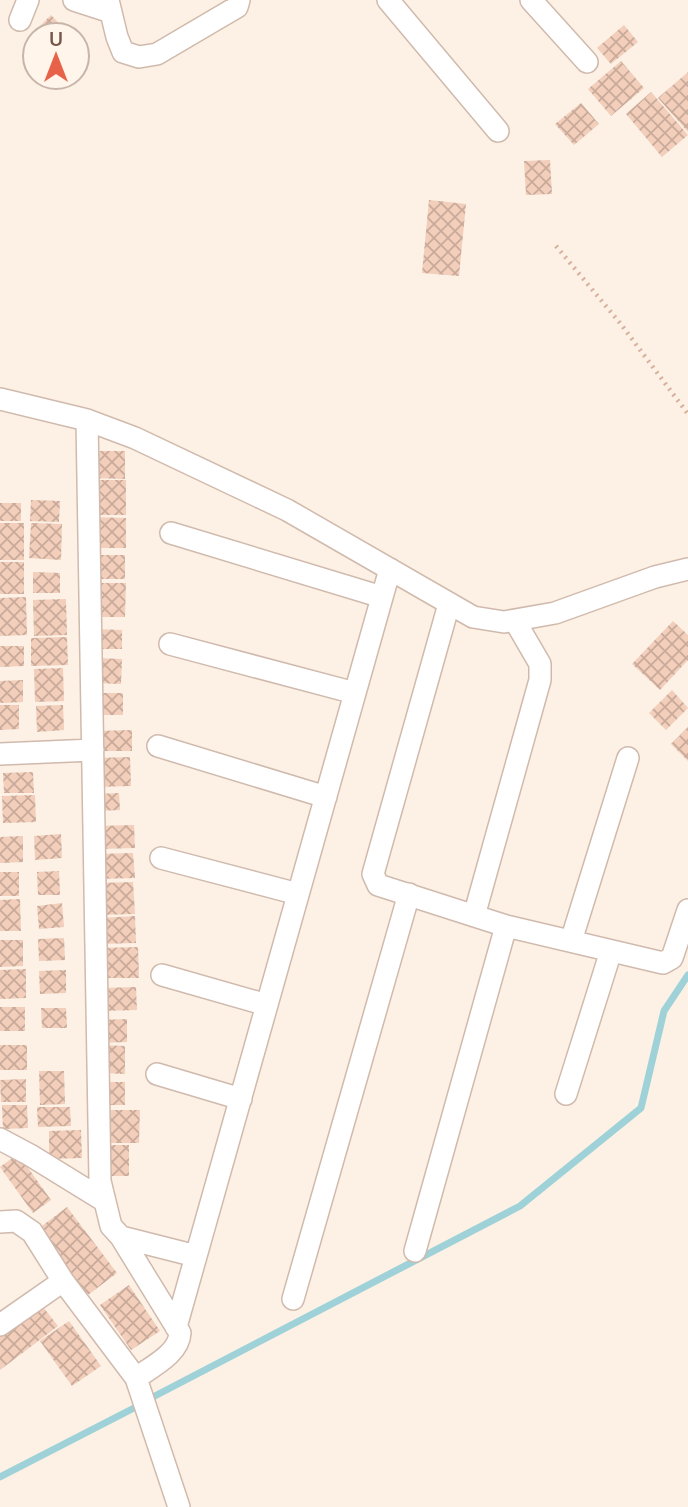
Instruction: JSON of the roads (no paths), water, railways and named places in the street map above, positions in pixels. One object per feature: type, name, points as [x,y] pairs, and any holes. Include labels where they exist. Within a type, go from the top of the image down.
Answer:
[{"type":"street","points":[[20,20],[28,0]]},
{"type":"street","points":[[74,0],[110,6],[123,52],[139,57],[157,54],[237,8],[239,0]]},
{"type":"street","points":[[388,0],[498,131]]},
{"type":"street","points":[[532,0],[587,62]]},
{"type":"street","points":[[0,399],[87,420],[135,438],[287,510],[473,617],[504,622],[555,613],[688,569]]},
{"type":"street","points":[[87,420],[100,1167],[103,1200],[111,1226],[121,1237],[180,1333],[180,1340],[174,1349],[136,1378]]},
{"type":"street","points":[[171,533],[382,597]]},
{"type":"street","points":[[177,1327],[390,569]]},
{"type":"street","points":[[449,604],[373,874],[378,885],[506,926],[663,963],[672,958],[688,911]]},
{"type":"street","points":[[474,916],[540,680],[540,664],[514,621]]},
{"type":"street","points":[[170,645],[355,692]]},
{"type":"street","points":[[158,746],[326,797]]},
{"type":"street","points":[[0,754],[93,751]]},
{"type":"street","points":[[571,941],[628,758]]},
{"type":"street","points":[[161,858],[298,894]]},
{"type":"street","points":[[293,1299],[409,894]]},
{"type":"street","points":[[415,1251],[506,926]]},
{"type":"street","points":[[566,1094],[611,951]]},
{"type":"street","points":[[162,975],[267,1005]]},
{"type":"street","points":[[158,1074],[241,1098]]},
{"type":"street","points":[[0,1139],[103,1200]]},
{"type":"street","points":[[0,1222],[16,1221],[32,1232],[62,1281],[136,1378],[179,1507]]},
{"type":"street","points":[[121,1237],[196,1256]]},
{"type":"street","points":[[0,1325],[62,1281]]},
{"type":"waterway","points":[[151,1398],[520,1206],[641,1108],[664,1011],[688,975]]},
{"type":"waterway","points":[[0,1477],[134,1408]]}]
